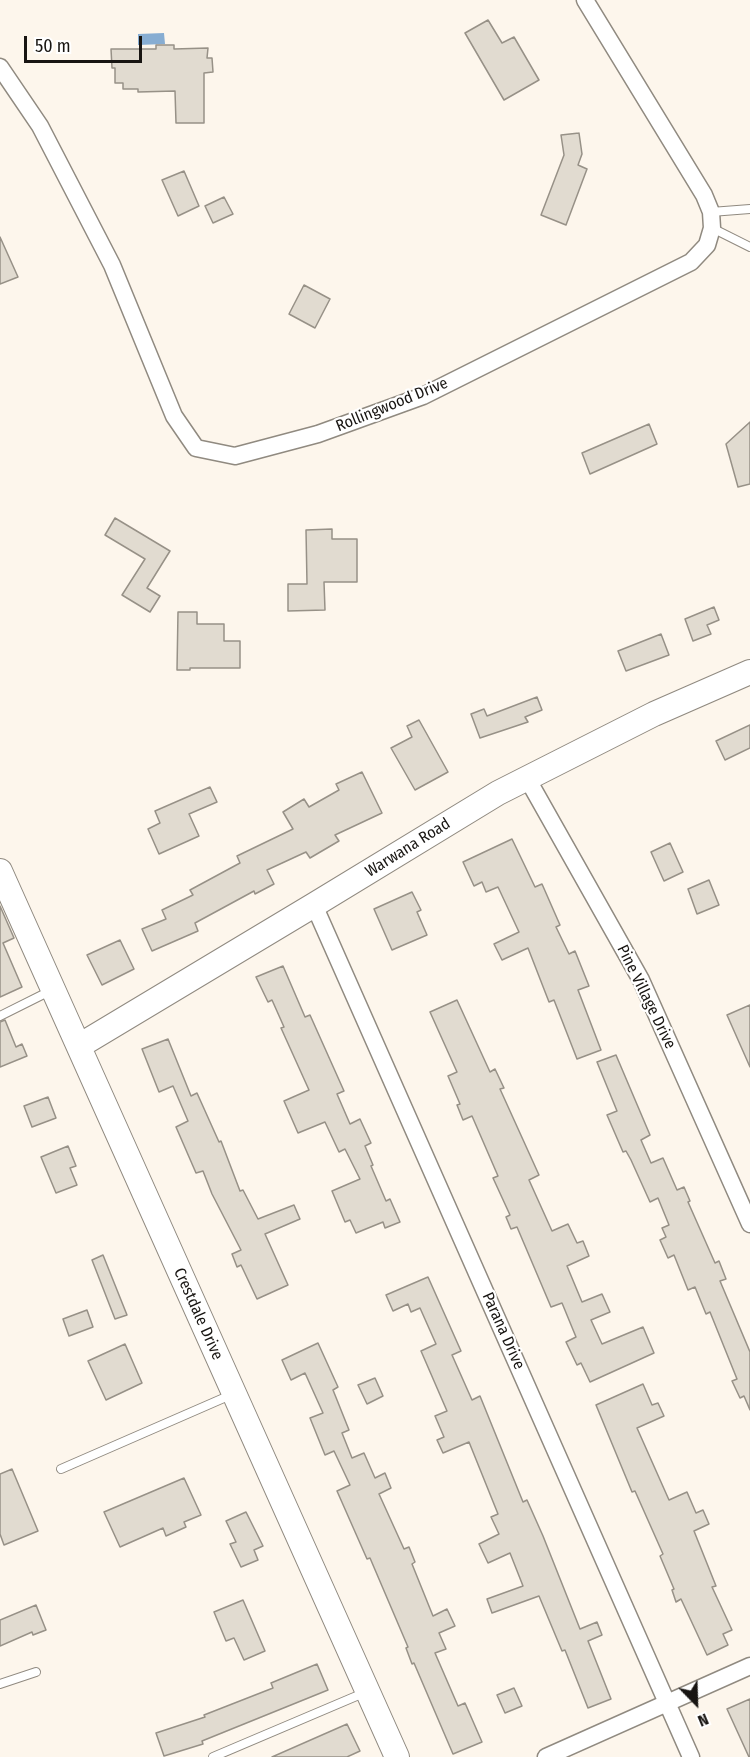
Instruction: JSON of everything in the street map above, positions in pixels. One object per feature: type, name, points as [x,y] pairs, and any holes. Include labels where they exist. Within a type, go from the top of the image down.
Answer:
[{"type":"street","points":[[585,0],[704,195],[711,220]]},
{"type":"street","name":"Rollingwood Drive","points":[[0,67],[40,126],[112,265],[174,416],[196,448],[236,456],[318,434],[423,396],[691,262],[707,245],[711,220]]},
{"type":"street","name":"Warwana Road","points":[[79,1046],[498,792],[654,714],[750,672]]},
{"type":"street","name":"Pine Village Drive","points":[[527,778],[641,980],[750,1224]]},
{"type":"street","name":"Crestdale Drive","points":[[0,871],[9,900],[79,1046],[397,1757]]},
{"type":"street","name":"Parana Drive","points":[[314,905],[691,1757]]},
{"type":"street","points":[[546,1757],[750,1666]]},
{"type":"lane","points":[[711,220],[750,209]]},
{"type":"lane","points":[[711,220],[750,247]]},
{"type":"lane","points":[[0,1016],[53,990]]},
{"type":"lane","points":[[61,1469],[233,1393]]},
{"type":"lane","points":[[0,1684],[36,1672]]},
{"type":"lane","points":[[213,1757],[367,1692]]},
{"type":"water","points":[[164,33],[165,44],[138,45],[138,34]]},
{"type":"building","points":[[488,20],[502,43],[514,37],[539,80],[504,100],[465,33]]},
{"type":"building","points":[[156,45],[174,45],[174,49],[208,48],[207,58],[212,58],[213,72],[204,73],[204,123],[176,123],[175,91],[138,92],[138,89],[123,89],[123,83],[115,83],[111,49],[156,49]]},
{"type":"building","points":[[579,133],[582,154],[578,165],[587,169],[566,225],[541,215],[564,155],[561,135]]},
{"type":"building","points":[[184,171],[199,206],[178,216],[162,180]]},
{"type":"building","points":[[224,197],[233,214],[213,223],[205,206]]},
{"type":"building","points":[[0,237],[18,277],[0,284]]},
{"type":"building","points":[[304,285],[330,299],[315,328],[289,314]]},
{"type":"building","points":[[750,422],[750,484],[738,487],[726,444]]},
{"type":"building","points":[[649,424],[657,444],[590,474],[582,453]]},
{"type":"building","points":[[115,518],[170,551],[147,588],[160,596],[150,612],[122,595],[145,559],[105,535]]},
{"type":"building","points":[[332,529],[332,539],[357,539],[357,582],[324,582],[325,610],[288,611],[288,584],[307,584],[306,530]]},
{"type":"building","points":[[714,607],[719,620],[707,625],[711,634],[693,641],[685,619]]},
{"type":"building","points":[[178,612],[197,612],[197,624],[224,624],[224,641],[240,641],[240,668],[177,670]]},
{"type":"building","points":[[661,634],[669,655],[626,671],[618,651]]},
{"type":"building","points":[[537,697],[542,710],[525,717],[528,722],[480,738],[471,714],[484,709],[487,716]]},
{"type":"building","points":[[419,720],[448,772],[415,790],[391,748],[412,737],[407,726]]},
{"type":"building","points":[[750,725],[750,748],[725,760],[716,741]]},
{"type":"building","points":[[362,772],[382,813],[335,835],[339,841],[310,858],[306,852],[267,870],[274,884],[255,894],[254,891],[195,923],[198,931],[152,951],[142,929],[166,919],[162,910],[193,895],[190,890],[240,863],[237,856],[293,829],[283,812],[304,799],[309,807],[339,790],[336,784]]},
{"type":"building","points":[[210,787],[217,802],[189,814],[199,836],[159,854],[148,829],[160,823],[155,811]]},
{"type":"building","points":[[512,839],[535,887],[542,884],[560,925],[556,927],[569,954],[575,951],[589,986],[578,990],[601,1050],[577,1059],[554,1000],[549,1002],[528,948],[502,960],[494,944],[519,932],[498,887],[486,892],[482,882],[474,886],[463,862]]},
{"type":"building","points":[[670,843],[683,872],[664,881],[651,852]]},
{"type":"building","points":[[709,880],[719,905],[697,914],[688,889]]},
{"type":"building","points":[[412,892],[421,910],[417,912],[427,935],[392,950],[374,909]]},
{"type":"building","points":[[0,906],[14,938],[3,943],[22,987],[0,997]]},
{"type":"building","points":[[120,940],[134,969],[102,985],[87,955]]},
{"type":"building","points":[[283,966],[305,1017],[310,1015],[344,1091],[337,1094],[350,1124],[360,1119],[371,1143],[365,1146],[373,1165],[371,1166],[386,1201],[390,1199],[400,1222],[385,1228],[383,1222],[356,1233],[350,1220],[345,1222],[332,1191],[360,1179],[345,1149],[339,1152],[325,1122],[298,1133],[284,1101],[309,1090],[281,1028],[284,1027],[272,1000],[268,1002],[256,977]]},
{"type":"building","points":[[457,1000],[490,1072],[495,1069],[504,1088],[500,1089],[539,1175],[529,1180],[552,1231],[568,1224],[577,1243],[583,1241],[589,1256],[567,1266],[582,1302],[602,1294],[610,1312],[591,1320],[602,1344],[643,1327],[654,1353],[590,1382],[581,1363],[577,1365],[566,1342],[576,1337],[562,1303],[551,1307],[517,1227],[511,1229],[506,1217],[510,1215],[493,1178],[498,1176],[472,1116],[463,1120],[457,1105],[460,1104],[448,1076],[457,1072],[430,1012]]},
{"type":"building","points":[[750,1005],[750,1067],[727,1015]]},
{"type":"building","points":[[5,1020],[16,1047],[22,1044],[27,1056],[0,1067],[0,1022]]},
{"type":"building","points":[[168,1039],[191,1096],[197,1093],[219,1142],[221,1141],[240,1191],[243,1190],[258,1219],[294,1205],[300,1219],[265,1234],[288,1285],[257,1299],[241,1265],[237,1267],[232,1254],[241,1250],[212,1194],[203,1171],[196,1173],[176,1127],[188,1121],[173,1086],[159,1092],[142,1049]]},
{"type":"building","points":[[616,1055],[650,1135],[641,1140],[651,1163],[663,1158],[677,1190],[684,1187],[690,1201],[688,1202],[715,1263],[719,1261],[726,1279],[720,1281],[750,1352],[750,1410],[744,1396],[740,1398],[732,1381],[737,1379],[710,1312],[706,1314],[695,1287],[688,1290],[674,1255],[668,1258],[660,1240],[666,1237],[662,1228],[669,1225],[658,1198],[650,1202],[631,1160],[626,1151],[623,1152],[607,1115],[617,1111],[597,1062]]},
{"type":"building","points":[[48,1097],[56,1118],[32,1127],[24,1106]]},
{"type":"building","points":[[68,1146],[76,1166],[70,1168],[77,1185],[56,1193],[41,1157]]},
{"type":"building","points":[[103,1255],[127,1315],[115,1319],[92,1260]]},
{"type":"building","points":[[428,1277],[461,1351],[452,1355],[472,1400],[480,1396],[523,1502],[527,1500],[543,1536],[580,1629],[597,1622],[602,1635],[588,1641],[611,1699],[588,1708],[565,1650],[562,1651],[539,1596],[492,1613],[487,1599],[523,1586],[510,1553],[488,1563],[479,1544],[499,1534],[491,1517],[498,1514],[469,1442],[443,1453],[437,1440],[444,1437],[435,1416],[447,1411],[421,1351],[436,1344],[420,1308],[411,1312],[408,1304],[393,1311],[386,1295]]},
{"type":"building","points":[[87,1310],[93,1327],[69,1336],[63,1319]]},
{"type":"building","points":[[318,1343],[338,1387],[333,1390],[349,1430],[342,1433],[352,1458],[364,1453],[375,1478],[385,1473],[391,1488],[379,1494],[404,1549],[409,1547],[415,1562],[412,1564],[433,1616],[447,1609],[455,1626],[439,1633],[446,1649],[435,1653],[458,1706],[465,1703],[482,1742],[453,1754],[414,1663],[412,1664],[406,1648],[408,1647],[370,1558],[367,1559],[337,1491],[350,1485],[334,1451],[325,1455],[310,1418],[323,1413],[305,1373],[291,1380],[282,1360]]},
{"type":"building","points":[[125,1344],[142,1383],[106,1400],[88,1361]]},
{"type":"building","points":[[375,1378],[383,1396],[367,1404],[358,1385]]},
{"type":"building","points":[[643,1384],[652,1405],[658,1403],[664,1416],[637,1428],[669,1500],[687,1492],[696,1513],[703,1510],[709,1524],[694,1531],[716,1586],[712,1587],[732,1630],[723,1634],[728,1645],[707,1655],[681,1599],[676,1602],[672,1590],[674,1589],[660,1556],[663,1554],[635,1491],[632,1492],[596,1405]]},
{"type":"building","points":[[12,1469],[38,1531],[4,1545],[0,1534],[0,1474]]},
{"type":"building","points":[[184,1478],[201,1515],[184,1522],[186,1527],[166,1536],[163,1528],[120,1547],[104,1512]]},
{"type":"building","points":[[246,1512],[263,1546],[254,1550],[258,1560],[241,1567],[230,1544],[236,1542],[226,1521]]},
{"type":"building","points":[[243,1600],[265,1651],[244,1660],[234,1638],[226,1641],[214,1612]]},
{"type":"building","points":[[36,1605],[46,1630],[33,1635],[32,1632],[0,1646],[0,1620]]},
{"type":"building","points":[[317,1664],[328,1690],[202,1741],[203,1744],[164,1756],[156,1733],[205,1717],[204,1715],[273,1688],[271,1683]]},
{"type":"building","points":[[514,1688],[522,1706],[505,1713],[497,1695]]},
{"type":"building","points":[[750,1699],[750,1757],[749,1757],[727,1709]]},
{"type":"building","points":[[347,1724],[360,1751],[347,1757],[272,1757]]}]
